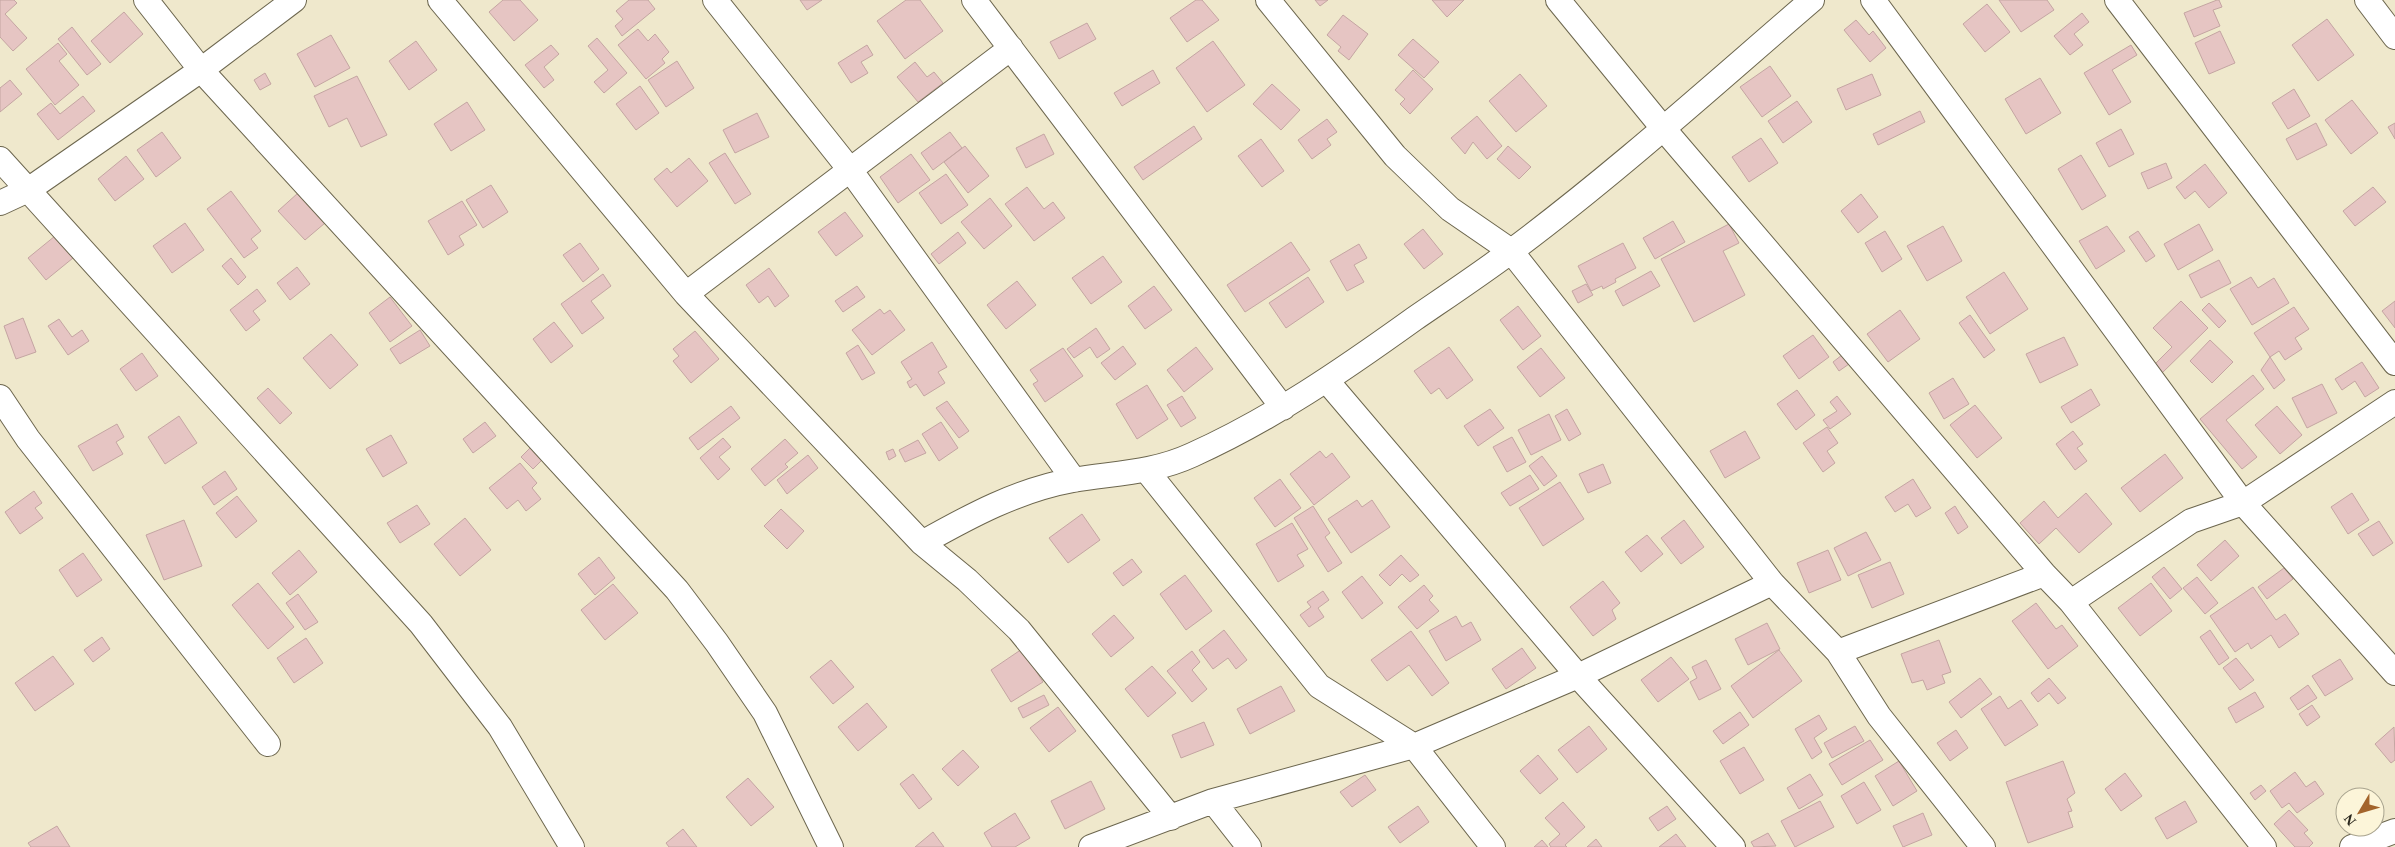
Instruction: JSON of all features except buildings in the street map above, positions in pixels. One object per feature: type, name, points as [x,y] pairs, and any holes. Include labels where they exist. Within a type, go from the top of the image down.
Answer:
[{"type":"street","points":[[146,0],[201,70],[677,590],[717,643],[765,713],[831,847]]},
{"type":"street","points":[[0,203],[28,190],[201,70],[294,0]]},
{"type":"street","points":[[440,0],[686,294],[922,542],[967,580],[1019,630],[1171,818]]},
{"type":"street","points":[[715,0],[851,171],[1074,480]]},
{"type":"street","points":[[974,0],[1283,408]]},
{"type":"street","points":[[1268,0],[1395,156],[1450,209],[1511,251],[1772,583],[1838,652],[1879,716],[1983,847]]},
{"type":"street","points":[[1558,0],[1662,127],[2044,574],[2071,602],[2264,847]]},
{"type":"street","points":[[922,542],[979,510],[1019,495],[1074,480],[1148,471],[1191,456],[1283,408],[1327,381],[1511,251],[1812,0]]},
{"type":"street","points":[[1873,0],[2242,503],[2395,674]]},
{"type":"street","points":[[2117,0],[2395,362]]},
{"type":"street","points":[[2367,0],[2395,37]]},
{"type":"street","points":[[686,294],[851,171],[1011,48]]},
{"type":"street","points":[[0,159],[421,624],[500,727],[572,847]]},
{"type":"street","points":[[1327,381],[1578,676],[1733,847]]},
{"type":"street","points":[[0,397],[28,439],[268,744]]},
{"type":"street","points":[[2071,602],[2191,521],[2242,503],[2395,402]]},
{"type":"street","points":[[1148,471],[1319,686],[1414,746],[1493,847]]},
{"type":"street","points":[[1838,652],[2044,574]]},
{"type":"street","points":[[1091,847],[1213,801],[1414,746],[1578,676],[1772,583]]},
{"type":"street","points":[[1213,801],[1249,847]]},
{"type":"street","points":[[2352,847],[2395,831]]}]
